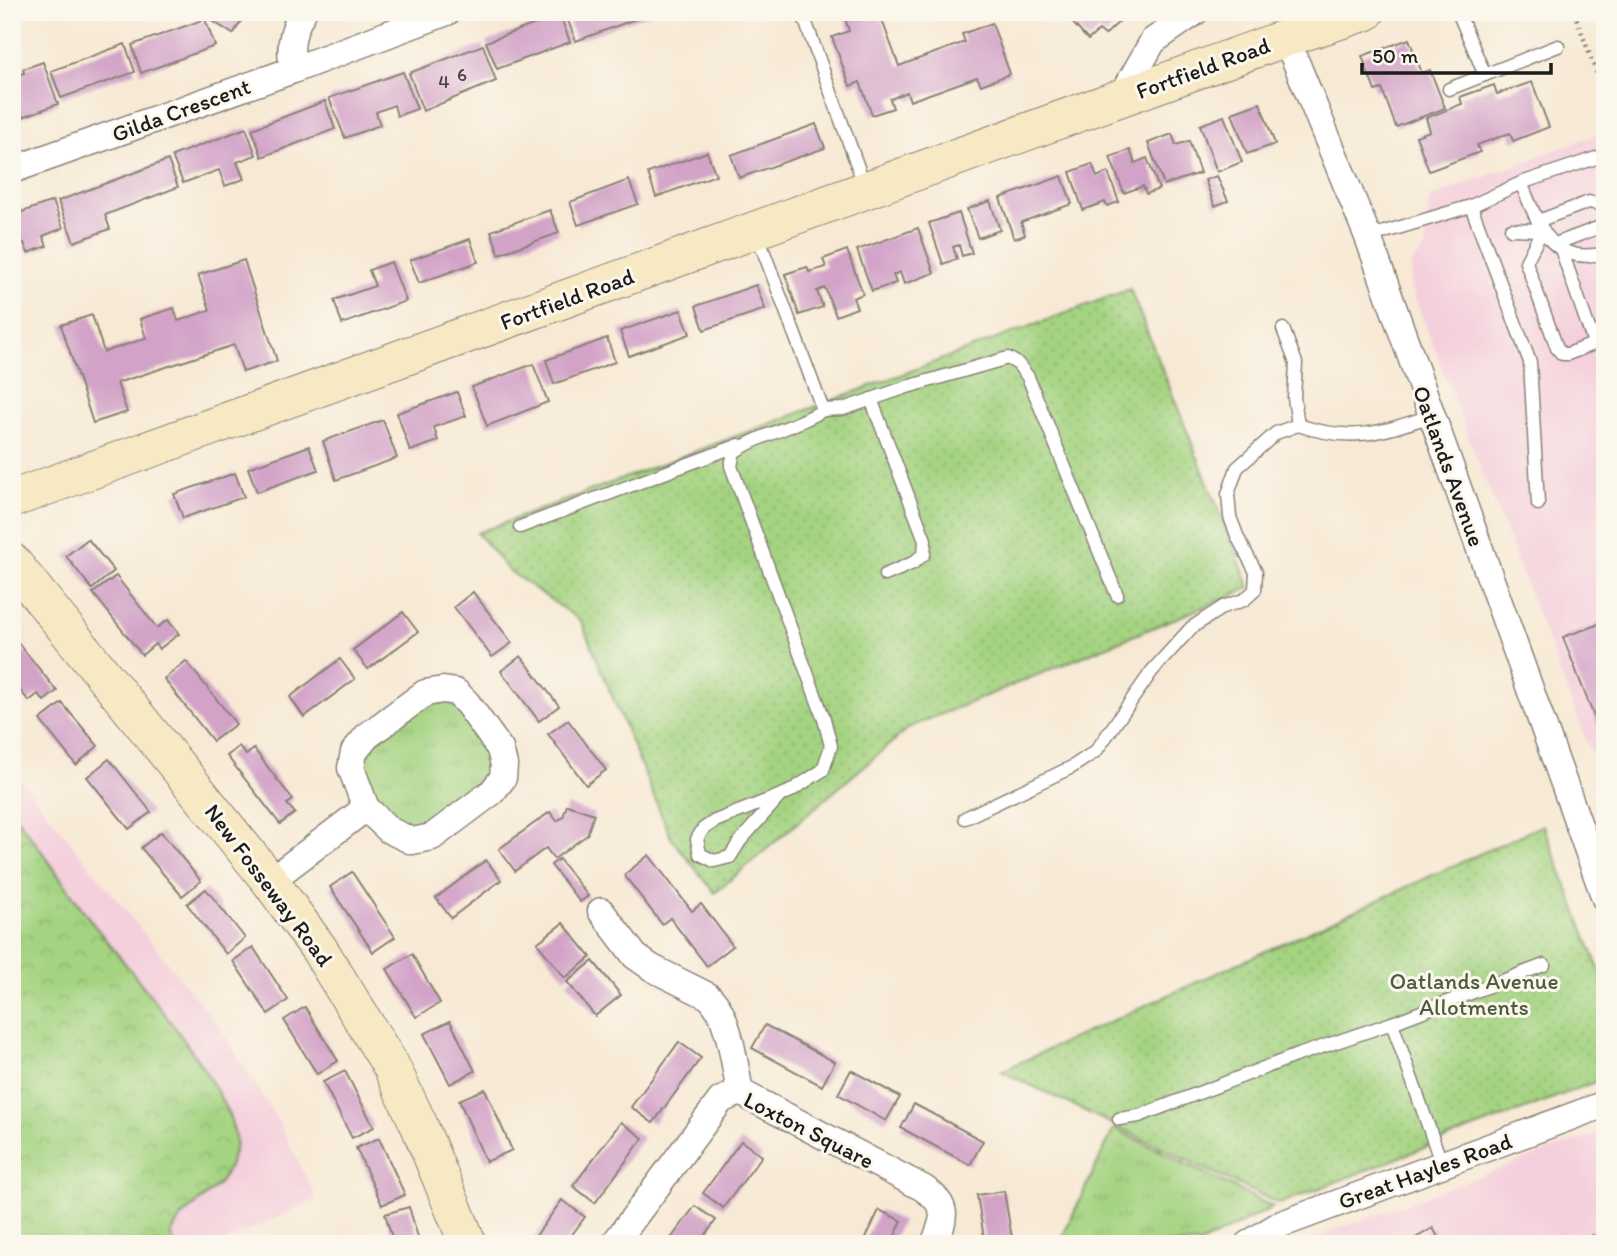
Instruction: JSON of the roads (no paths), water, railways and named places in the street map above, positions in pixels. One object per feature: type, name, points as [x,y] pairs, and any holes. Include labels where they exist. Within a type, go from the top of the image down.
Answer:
[{"type":"street","points":[[293,70],[289,51],[297,22],[303,12]]},
{"type":"street","name":"Gilda Crescent","points":[[12,170],[447,12]]},
{"type":"street","name":"Fortfield Road","points":[[1121,98],[1153,41],[1195,12]]},
{"type":"street","name":"Fortfield Road","points":[[12,499],[1286,38],[1366,12]]},
{"type":"street","name":"Oatlands Avenue","points":[[1286,38],[1367,237],[1605,898]]},
{"type":"street","name":"New Fosseway Road","points":[[12,562],[270,881],[319,949],[391,1066],[425,1137],[468,1244]]},
{"type":"street","points":[[443,690],[456,692],[500,749],[504,765],[503,778],[492,792],[432,838],[412,841],[389,830],[366,808],[351,768],[354,752],[367,736],[425,693],[443,690]]},
{"type":"street","points":[[270,881],[366,808]]},
{"type":"street","points":[[601,911],[635,956],[716,1002],[723,1016],[740,1092]]},
{"type":"street","name":"Loxton Square","points":[[614,1244],[721,1100],[740,1092],[937,1198],[943,1212],[942,1227],[934,1244]]},
{"type":"street","name":"Great Hayles Road","points":[[1248,1244],[1279,1225],[1605,1104]]},
{"type":"lane","points":[[802,12],[867,191]]},
{"type":"lane","points":[[1458,12],[1485,75]]},
{"type":"lane","points":[[1448,89],[1558,46]]},
{"type":"lane","points":[[1367,237],[1471,206],[1521,183],[1605,155]]},
{"type":"lane","points":[[1521,183],[1540,225],[1558,248],[1593,340],[1591,345],[1568,354],[1562,354],[1558,348],[1526,262],[1540,225]]},
{"type":"lane","points":[[1511,229],[1540,225],[1588,202],[1605,205]]},
{"type":"lane","points":[[1471,206],[1530,362],[1538,504]]},
{"type":"lane","points":[[1558,248],[1605,222]]},
{"type":"lane","points":[[756,231],[823,410]]},
{"type":"lane","points":[[1558,248],[1588,257],[1605,253]]},
{"type":"lane","points":[[1283,329],[1296,363],[1294,398],[1298,425]]},
{"type":"lane","points":[[520,527],[805,421],[823,410],[843,409],[1008,358],[1018,364],[1028,377],[1117,595]]},
{"type":"lane","points":[[871,399],[925,540],[924,554],[913,563],[885,575]]},
{"type":"lane","points":[[965,818],[1072,767],[1096,751],[1152,671],[1191,628],[1223,607],[1244,600],[1255,590],[1256,572],[1230,517],[1228,494],[1237,468],[1276,433],[1298,425],[1321,432],[1353,436],[1391,429],[1431,416]]},
{"type":"lane","points":[[752,440],[734,452],[731,466],[824,719],[831,747],[823,770],[780,796],[715,821],[703,829],[697,839],[700,854],[714,861],[730,857],[740,841],[780,796]]},
{"type":"lane","points":[[1119,1119],[1139,1116],[1544,965]]},
{"type":"lane","points":[[1392,1023],[1405,1053],[1442,1165]]},
{"type":"park label","name":"Oatlands Avenue Allotments","points":[[1474,994]]}]
